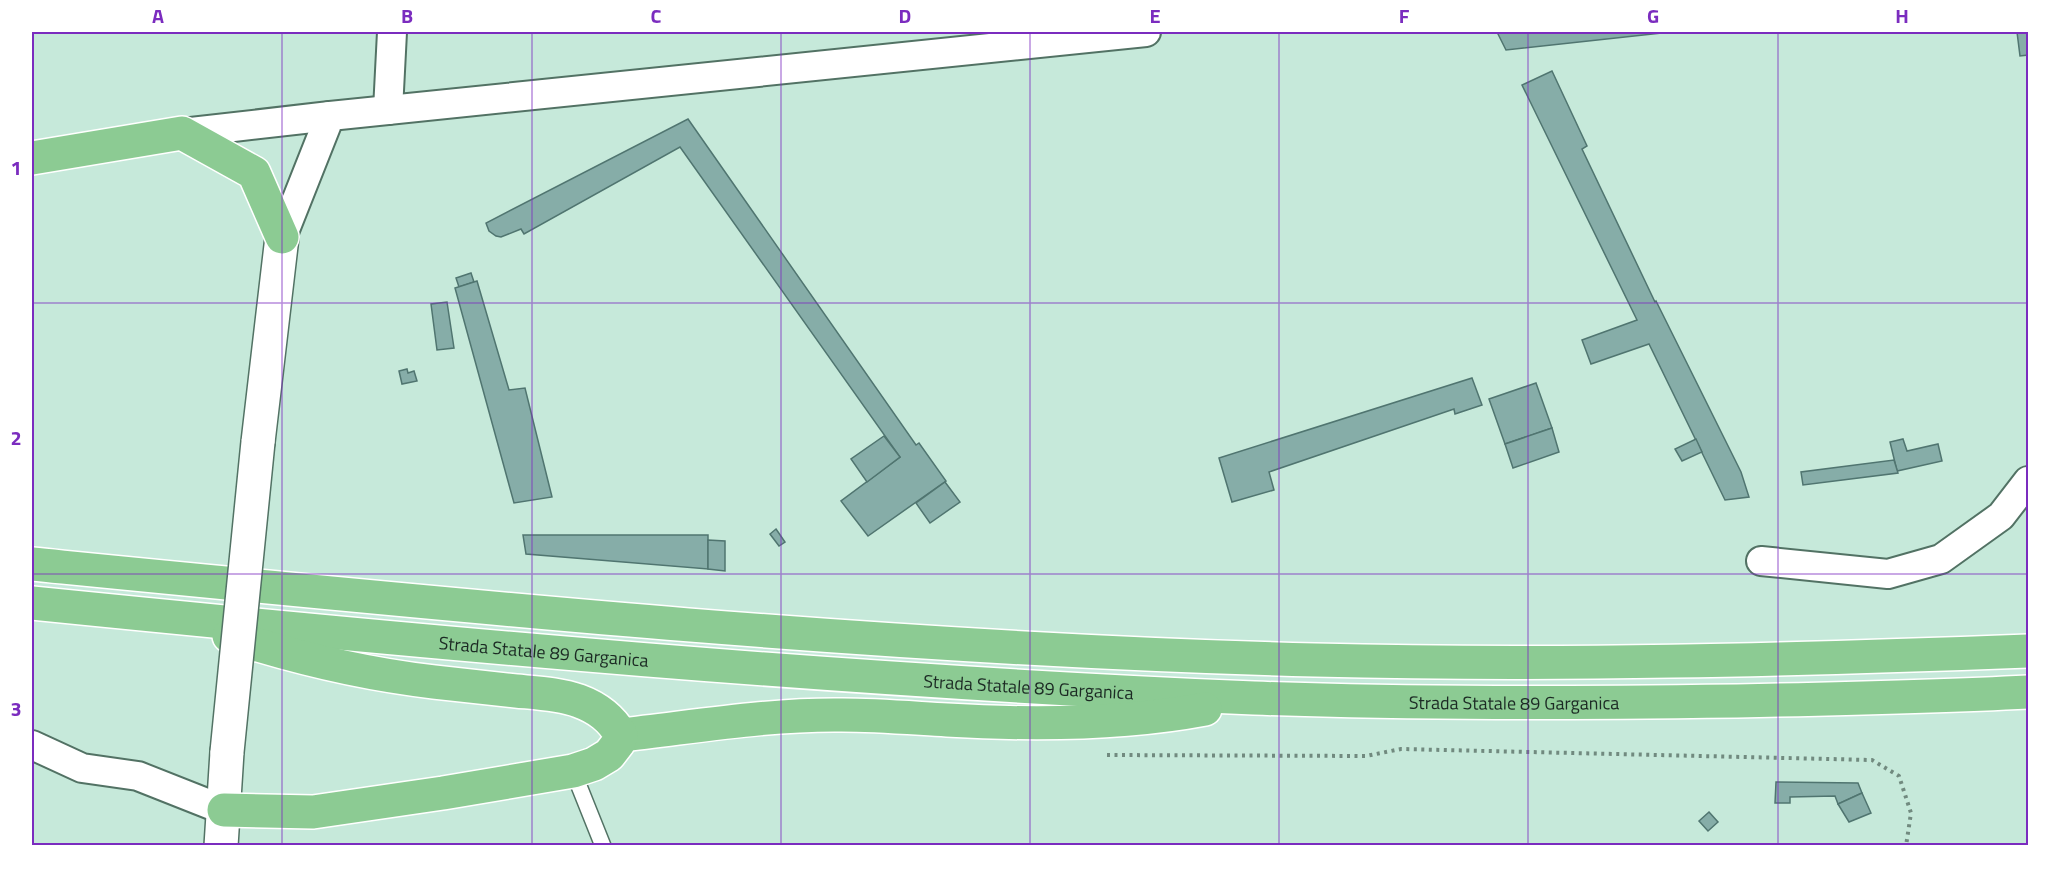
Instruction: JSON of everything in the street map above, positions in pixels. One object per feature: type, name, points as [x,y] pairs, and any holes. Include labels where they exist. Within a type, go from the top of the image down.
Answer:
[{"type":"highway","points":[[32,158],[182,133],[254,173],[282,237]]},
{"type":"highway","name":"Strada Statale 89 Garganica","points":[[32,564],[492,609],[890,639],[1111,652],[1316,660],[1606,663],[2028,651]]},
{"type":"highway","name":"Strada Statale 89 Garganica","points":[[32,603],[488,647],[865,676],[1256,698],[1366,701],[1652,702],[1958,696],[2028,692]]},
{"type":"highway","points":[[180,618],[275,651],[351,670],[567,698],[592,707],[605,715],[615,724],[621,735],[619,742],[609,755],[594,764],[573,771],[313,812],[224,810]]},
{"type":"highway","points":[[1802,659],[2028,631]]},
{"type":"highway","points":[[621,735],[814,715],[1020,722],[1136,719],[1188,712],[1256,698]]},
{"type":"street","points":[[388,110],[392,32]]},
{"type":"street","points":[[182,133],[1146,32]]},
{"type":"street","points":[[221,846],[227,752],[258,442],[282,237],[330,116]]},
{"type":"street","points":[[1761,561],[1888,574],[1941,560],[2001,516],[2028,480]]},
{"type":"street","points":[[32,745],[82,768],[138,776],[224,810]]},
{"type":"lane","points":[[573,771],[603,846]]},
{"type":"path","points":[[1100,755],[1366,756],[1401,749],[1872,760],[1899,776],[1911,813],[1906,846]]},
{"type":"building","points":[[1497,32],[1671,32],[1506,50]]},
{"type":"building","points":[[2017,32],[2028,32],[2028,55],[2020,56]]},
{"type":"building","points":[[1552,71],[1587,146],[1582,149],[1655,302],[1741,472],[1749,497],[1725,500],[1649,344],[1591,364],[1582,340],[1637,320],[1522,85]]},
{"type":"building","points":[[688,119],[916,445],[919,443],[946,481],[868,536],[841,501],[900,457],[680,147],[524,234],[521,229],[501,237],[489,231],[486,223]]},
{"type":"building","points":[[471,273],[474,282],[459,287],[456,278]]},
{"type":"building","points":[[477,281],[509,390],[525,388],[552,497],[514,503],[455,288]]},
{"type":"building","points":[[447,302],[454,348],[437,350],[431,304]]},
{"type":"building","points":[[407,369],[408,373],[414,371],[417,381],[402,384],[399,371]]},
{"type":"building","points":[[1472,378],[1482,405],[1455,414],[1454,409],[1269,472],[1274,490],[1232,502],[1219,458]]},
{"type":"building","points":[[1536,383],[1552,428],[1505,444],[1489,399]]},
{"type":"building","points":[[1552,428],[1559,452],[1513,468],[1505,444]]},
{"type":"building","points":[[884,436],[900,457],[867,482],[851,459]]},
{"type":"building","points":[[1696,439],[1702,452],[1682,461],[1675,449]]},
{"type":"building","points":[[1903,439],[1907,451],[1938,444],[1942,461],[1897,471],[1890,442]]},
{"type":"building","points":[[1894,460],[1898,473],[1803,485],[1801,472]]},
{"type":"building","points":[[945,482],[960,502],[930,523],[916,503]]},
{"type":"building","points":[[776,529],[785,542],[779,546],[770,534]]},
{"type":"building","points":[[523,535],[708,535],[708,569],[526,554]]},
{"type":"building","points":[[708,540],[725,541],[725,571],[708,569]]},
{"type":"building","points":[[1776,782],[1858,783],[1862,793],[1838,804],[1835,796],[1790,797],[1790,803],[1775,803]]},
{"type":"building","points":[[1862,793],[1871,813],[1849,822],[1838,804]]},
{"type":"building","points":[[1709,812],[1718,822],[1708,831],[1699,821]]}]
